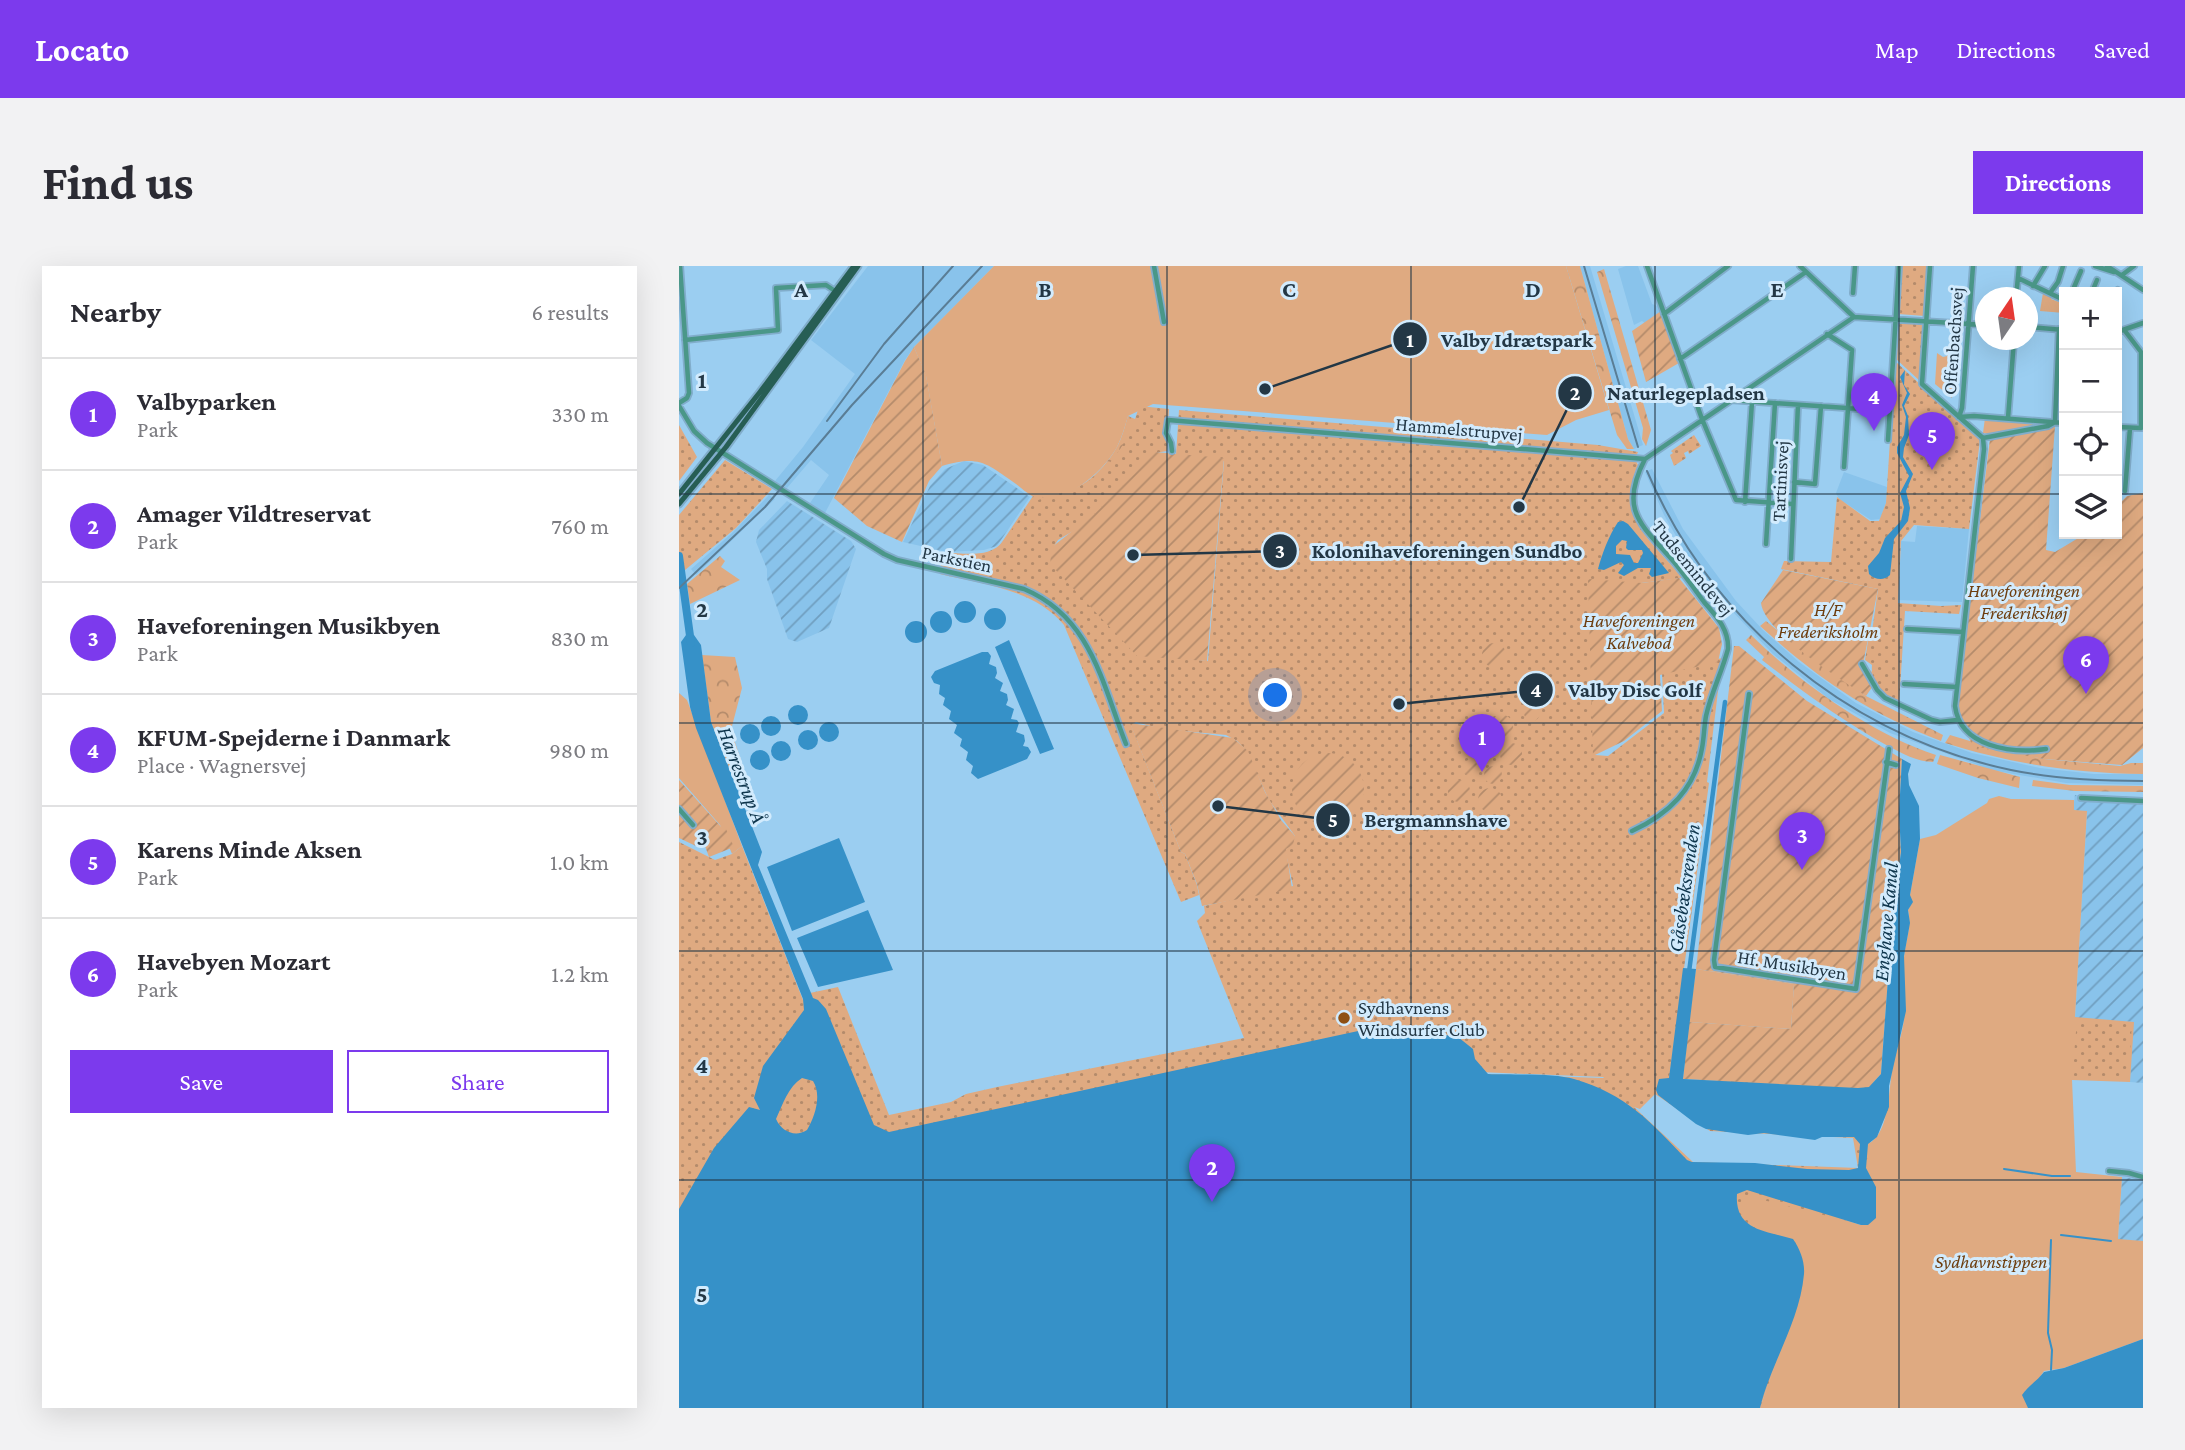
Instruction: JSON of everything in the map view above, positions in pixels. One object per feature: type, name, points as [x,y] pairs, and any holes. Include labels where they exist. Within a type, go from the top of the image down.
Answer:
[{"type":"main road","points":[[679,494],[856,266]]},
{"type":"main road","points":[[679,504],[721,453],[856,266]]},
{"type":"street","points":[[679,404],[689,393],[680,266]]},
{"type":"street","points":[[1154,266],[1164,322]]},
{"type":"street","points":[[1647,266],[1702,419],[1736,500],[1792,504]]},
{"type":"street","points":[[1664,314],[1728,266]]},
{"type":"street","points":[[1800,266],[1854,317]]},
{"type":"street","points":[[1853,293],[1855,266]]},
{"type":"street","points":[[1888,440],[1899,266]]},
{"type":"street","points":[[1930,266],[1922,384],[1983,438],[1984,449],[1955,706],[1957,720],[1970,736],[1987,744],[2019,751],[2046,749]]},
{"type":"street","name":"Offenbachsvej","points":[[1959,417],[1962,408],[1973,266]]},
{"type":"street","points":[[2018,287],[2019,266]]},
{"type":"street","points":[[2033,285],[2045,266]]},
{"type":"street","points":[[2050,293],[2058,282],[2063,266]]},
{"type":"street","points":[[2095,266],[2122,275]]},
{"type":"street","points":[[2107,266],[2143,290]]},
{"type":"street","points":[[2122,275],[2134,266]]},
{"type":"street","points":[[2074,287],[2081,271]]},
{"type":"street","points":[[1681,359],[1806,272]]},
{"type":"street","points":[[2018,278],[2059,298]]},
{"type":"street","points":[[2094,287],[2097,280]]},
{"type":"street","points":[[685,340],[776,331],[779,328],[776,288],[826,285],[835,291]]},
{"type":"street","points":[[1645,459],[1854,317],[1975,324]]},
{"type":"street","points":[[2122,331],[2143,323]]},
{"type":"street","points":[[2038,328],[2059,329]]},
{"type":"street","points":[[2122,427],[2141,428],[2141,352],[2125,331]]},
{"type":"street","points":[[1828,334],[1852,350],[1843,467]]},
{"type":"street","points":[[2008,418],[2013,350]]},
{"type":"street","points":[[2055,422],[2060,350]]},
{"type":"street","points":[[1730,400],[1890,411]]},
{"type":"street","points":[[1745,502],[1752,402]]},
{"type":"street","points":[[1766,544],[1775,403]]},
{"type":"street","name":"Parkstien","points":[[679,404],[694,430],[714,448],[897,560],[1006,584],[1024,589],[1050,602],[1071,621],[1101,674],[1126,744]]},
{"type":"street","name":"Tartinisvej","points":[[1791,559],[1798,405]]},
{"type":"street","points":[[1794,482],[1815,484],[1821,406]]},
{"type":"street","points":[[1959,417],[2059,422]]},
{"type":"street","name":"Hammelstrupvej","points":[[1171,451],[1171,443],[1166,433],[1168,420],[1645,459]]},
{"type":"street","points":[[1983,438],[2047,426],[2055,422]]},
{"type":"street","points":[[2125,491],[2130,428]]},
{"type":"street","name":"Tudsemindevej","points":[[1632,831],[1650,823],[1669,809],[1690,784],[1699,763],[1706,717],[1728,649],[1723,627],[1636,516],[1632,497],[1638,472],[1645,459]]},
{"type":"street","points":[[1907,629],[1963,632]]},
{"type":"street","points":[[1862,664],[1877,690],[1885,698],[1932,720],[1957,720]]},
{"type":"street","points":[[1904,684],[1957,687]]},
{"type":"street","name":"Hf. Musikbyen","points":[[1749,694],[1715,967],[1856,989],[1888,749]]},
{"type":"street","points":[[1886,762],[1896,765]]},
{"type":"street","points":[[2081,798],[2143,801]]},
{"type":"street","points":[[679,809],[693,825]]},
{"type":"street","points":[[2109,1171],[2143,1177]]},
{"type":"shaded area","points":[[868,266],[994,266],[914,347],[905,360],[825,513],[810,503],[829,475],[811,460],[787,488],[775,481],[855,374],[811,340]]},
{"type":"shaded area","points":[[1580,266],[1590,266],[1643,445],[1634,449],[1628,439]]},
{"type":"shaded area","points":[[1638,266],[1652,304],[1660,307],[1662,313],[1646,324],[1642,321],[1634,325],[1618,269]]},
{"type":"shaded area","points":[[1905,370],[1904,385],[1910,394],[1904,406],[1908,416],[1909,435],[1903,457],[1913,474],[1906,491],[1910,508],[1908,521],[1894,539],[1890,575],[1879,579],[1869,574],[1868,566],[1879,553],[1885,538],[1901,521],[1904,507],[1900,493],[1909,476],[1897,453],[1897,447],[1904,435],[1906,417],[1902,405],[1907,393],[1900,377]]},
{"type":"shaded area","points":[[964,461],[983,465],[1030,497],[997,546],[984,550],[947,552],[903,542],[930,486],[945,469]]},
{"type":"shaded area","points":[[1652,469],[1683,529],[1736,601],[1799,662],[1856,703],[1913,732],[1972,753],[2040,768],[2094,774],[2143,774],[2143,785],[2066,783],[1991,770],[1890,733],[1829,699],[1773,654],[1715,593],[1687,555],[1664,515],[1645,472]]},
{"type":"shaded area","points":[[1844,472],[1887,487],[1886,503],[1880,519],[1871,520],[1839,499],[1836,493]]},
{"type":"shaded area","points":[[769,495],[775,499],[696,575],[691,569],[732,533]]},
{"type":"shaded area","points":[[787,501],[851,541],[856,549],[829,628],[797,642],[788,639],[756,542],[759,530]]},
{"type":"shaded area","points":[[1618,522],[1628,524],[1669,573],[1652,577],[1649,574],[1651,568],[1638,568],[1624,576],[1618,573],[1624,565],[1621,562],[1604,570],[1598,569]],"holes":[[[1622,540],[1627,541],[1628,550],[1642,550],[1638,563],[1634,563],[1630,555],[1616,554],[1616,546]]]},
{"type":"shaded area","points":[[1917,526],[1969,529],[1962,602],[1898,600],[1901,541],[1915,542]]},
{"type":"shaded area","points":[[965,601],[973,604],[976,612],[973,620],[965,623],[957,620],[954,612],[957,604]]},
{"type":"shaded area","points":[[995,608],[1003,611],[1006,619],[1003,627],[995,630],[987,627],[984,619],[987,611]]},
{"type":"shaded area","points":[[941,611],[949,614],[952,622],[949,630],[941,633],[933,630],[930,622],[933,614]]},
{"type":"shaded area","points":[[916,621],[924,624],[927,632],[924,640],[916,643],[908,640],[905,632],[908,624]]},
{"type":"shaded area","points":[[686,635],[694,635],[701,645],[711,722],[762,852],[758,865],[813,998],[826,1009],[874,1125],[889,1132],[1386,1025],[1458,1037],[1473,1049],[1475,1059],[1488,1074],[1555,1076],[1592,1085],[1637,1111],[1692,1162],[1755,1163],[1807,1169],[1858,1168],[1860,1144],[1854,1137],[1822,1137],[1815,1140],[1706,1129],[1658,1095],[1656,1090],[1659,1079],[1669,1078],[1683,968],[1696,969],[1683,1079],[1858,1088],[1869,1087],[1881,1074],[1893,910],[1901,852],[1899,812],[1902,759],[1911,764],[1909,785],[1919,806],[1920,839],[1910,895],[1913,902],[1908,910],[1910,923],[1904,956],[1906,1011],[1889,1086],[1889,1107],[1877,1137],[1868,1144],[1866,1168],[1876,1187],[1876,1218],[1868,1225],[1861,1225],[1747,1190],[1737,1194],[1741,1216],[1764,1231],[1793,1239],[1804,1265],[1797,1308],[1760,1408],[679,1408],[679,1209],[714,1148],[749,1107],[760,1110],[754,1098],[763,1066],[804,1010],[803,999],[696,728],[690,707],[681,642]],"holes":[[[802,1078],[813,1081],[817,1099],[810,1125],[802,1132],[789,1132],[781,1127],[776,1119],[789,1091]]]},
{"type":"shaded area","points":[[1009,640],[1054,749],[1040,754],[995,647]]},
{"type":"shaded area","points":[[988,652],[991,656],[989,664],[996,667],[995,678],[1003,683],[1000,691],[1007,694],[1006,705],[1014,709],[1011,719],[1019,723],[1016,732],[1024,735],[1023,746],[1028,747],[1031,752],[1027,759],[978,779],[971,773],[973,766],[966,760],[968,752],[960,746],[962,739],[954,733],[957,725],[949,719],[951,711],[943,705],[945,698],[939,694],[940,685],[934,683],[931,677],[935,671]]},
{"type":"shaded area","points":[[798,705],[805,708],[808,715],[805,722],[798,725],[791,722],[788,715],[791,708]]},
{"type":"shaded area","points":[[771,716],[778,719],[781,726],[778,733],[771,736],[764,733],[761,726],[764,719]]},
{"type":"shaded area","points":[[829,722],[836,725],[839,732],[836,739],[829,742],[822,739],[819,732],[822,725]]},
{"type":"shaded area","points":[[750,724],[757,727],[760,734],[757,741],[750,744],[743,741],[740,734],[743,727]]},
{"type":"shaded area","points":[[808,730],[815,733],[818,740],[815,747],[808,750],[801,747],[798,740],[801,733]]},
{"type":"shaded area","points":[[781,741],[788,744],[791,751],[788,758],[781,761],[774,758],[771,751],[774,744]]},
{"type":"shaded area","points":[[760,750],[767,753],[770,760],[767,767],[760,770],[753,767],[750,760],[753,753]]},
{"type":"shaded area","points":[[2075,795],[2143,797],[2143,1083],[2130,1082],[2133,1022],[2075,1018],[2087,812],[2073,810]]},
{"type":"shaded area","points":[[839,838],[865,902],[792,931],[767,867]]},
{"type":"shaded area","points":[[868,910],[893,970],[818,987],[797,938]]},
{"type":"shaded area","points":[[2122,1177],[2143,1179],[2143,1241],[2118,1240]]},
{"type":"shaded area","points":[[2143,1339],[2143,1408],[2028,1408],[2022,1395],[2044,1372],[2064,1368]]},
{"type":"green space","points":[[994,266],[1566,266],[1609,410],[1576,420],[1547,435],[1153,404],[1128,416],[1119,443],[1111,456],[1082,485],[1058,497],[1034,497],[982,463],[965,461],[942,466],[926,376],[914,347]]},
{"type":"green space","points":[[1566,266],[1580,266],[1628,439],[1634,449],[1627,449],[1617,435]]},
{"type":"green space","points":[[1901,266],[1928,266],[1925,316],[1898,314]]},
{"type":"green space","points":[[1604,269],[1651,430],[1646,446],[1597,272]]},
{"type":"green space","points":[[2043,293],[2053,296],[2051,299],[2059,302],[2059,313],[2040,311]]},
{"type":"green space","points":[[1661,311],[1679,363],[1646,382],[1632,331]]},
{"type":"green space","points":[[1898,322],[1925,324],[1921,382],[1895,358]]},
{"type":"green space","points":[[1953,338],[1952,398],[1935,384],[1937,353],[1943,357],[1947,356]]},
{"type":"green space","points":[[914,347],[926,375],[942,466],[929,481],[902,542],[867,526],[834,498]]},
{"type":"green space","points":[[1895,361],[1980,440],[1969,529],[1914,525],[1901,541],[1898,603],[1961,605],[1959,614],[1905,611],[1899,704],[1879,688],[1873,678],[1872,665],[1865,660],[1868,641],[1871,639],[1878,589],[1781,569],[1784,561],[1831,562],[1837,497],[1870,521],[1879,521],[1886,503]]},
{"type":"green space","points":[[1139,406],[1169,409],[1167,451],[1155,453],[1090,521],[1058,540],[1052,549],[1139,654],[1208,661],[1224,461],[1176,455],[1179,410],[1598,445],[1638,452],[1635,459],[1638,465],[1632,484],[1633,515],[1649,540],[1682,578],[1592,589],[1595,755],[1608,756],[1664,713],[1662,673],[1722,658],[1709,783],[1669,1080],[1889,1083],[1888,1113],[1868,1146],[1876,1215],[1864,1225],[1739,1194],[1750,1225],[1795,1242],[1802,1256],[1801,1293],[1760,1408],[679,1408],[679,842],[715,860],[732,854],[742,846],[803,1000],[813,998],[810,993],[838,987],[889,1115],[951,1102],[966,1094],[997,1087],[1244,1038],[1197,921],[1205,913],[1204,906],[1293,886],[1285,849],[1295,836],[1269,800],[1246,750],[1226,735],[1161,729],[1136,722],[1131,725],[1181,852],[1185,854],[1197,885],[1199,895],[1181,902],[1064,625],[1038,603],[1023,596],[990,585],[940,574],[942,552],[965,554],[992,550],[1000,545],[1039,500],[1071,490],[1096,476],[1123,445]],"holes":[[[1479,1072],[1603,1077],[1604,1078],[1480,1074]],[[1655,1094],[1710,1131],[1853,1138],[1858,1168],[1693,1162],[1634,1107],[1640,1109]]]},
{"type":"green space","points":[[1128,416],[1140,421],[1136,430],[1037,566],[987,554],[996,551],[1033,496],[1046,497],[1070,491],[1082,485],[1102,468],[1119,443]]},
{"type":"green space","points":[[1985,418],[2034,423],[2033,426],[1988,434],[1983,433]]},
{"type":"green space","points":[[679,425],[697,457],[679,481]]},
{"type":"green space","name":"Haveforeningen Frederikshøj","points":[[2055,426],[2046,550],[2055,552],[2077,539],[2122,539],[2122,501],[2127,496],[2143,493],[2143,748],[2122,765],[2044,759],[1973,746],[1956,714],[1990,439]]},
{"type":"green space","points":[[1694,435],[1701,446],[1689,454],[1688,451],[1684,453],[1686,458],[1674,466],[1671,451]]},
{"type":"green space","points":[[1155,452],[1224,458],[1207,661],[1137,656],[1050,564],[1052,547],[1094,514]]},
{"type":"green space","points":[[725,460],[772,489],[736,528],[679,575],[679,515]]},
{"type":"green space","points":[[720,556],[725,561],[721,567],[740,580],[690,604],[687,584]]},
{"type":"green space","name":"H/F Frederiksholm","points":[[1783,570],[1878,589],[1863,664],[1872,672],[1875,683],[1866,696],[1805,654],[1765,615],[1761,603]]},
{"type":"green space","name":"Haveforeningen Kalvebod","points":[[1679,578],[1719,628],[1722,644],[1718,662],[1660,675],[1662,711],[1624,741],[1593,756],[1588,579],[1642,583]]},
{"type":"green space","points":[[1766,621],[1866,696],[1943,735],[1941,741],[1889,718],[1844,692],[1803,663],[1760,626]]},
{"type":"green space","points":[[1751,635],[1791,671],[1837,705],[1887,734],[1936,755],[1933,762],[1915,759],[1888,746],[1823,705],[1762,660],[1764,657],[1746,640]]},
{"type":"green space","points":[[1494,643],[1503,646],[1506,655],[1503,664],[1494,667],[1485,664],[1482,655],[1485,646]]},
{"type":"green space","points":[[1734,646],[1739,646],[1807,701],[1902,759],[1899,812],[1901,852],[1893,910],[1881,1074],[1869,1087],[1683,1079],[1689,1022],[1791,1029],[1794,984],[1696,969]]},
{"type":"green space","points":[[702,655],[735,657],[742,688],[731,730],[747,779],[736,785],[711,722]]},
{"type":"green space","points":[[1522,673],[1528,673],[1533,681],[1531,687],[1522,689],[1517,684],[1517,678]]},
{"type":"green space","points":[[679,693],[687,700],[742,846],[732,854],[720,825],[679,778]]},
{"type":"green space","points":[[1529,705],[1535,705],[1540,713],[1538,719],[1529,721],[1524,716],[1524,710]]},
{"type":"green space","points":[[1502,715],[1510,718],[1513,726],[1510,734],[1502,737],[1494,734],[1491,726],[1494,718]]},
{"type":"green space","points":[[1130,723],[1233,738],[1248,751],[1265,792],[1281,820],[1295,836],[1293,845],[1286,849],[1292,889],[1202,906],[1197,884],[1185,854],[1181,852]]},
{"type":"green space","points":[[1950,735],[2044,759],[2120,766],[2143,763],[2143,774],[2092,772],[2019,762],[1945,743]]},
{"type":"green space","points":[[1511,743],[1519,746],[1522,754],[1519,762],[1511,765],[1503,762],[1500,754],[1503,746]]},
{"type":"green space","points":[[1483,744],[1490,747],[1493,754],[1490,761],[1483,764],[1476,761],[1473,754],[1476,747]]},
{"type":"green space","points":[[1328,753],[1348,759],[1358,769],[1364,789],[1358,809],[1348,819],[1328,825],[1308,819],[1298,809],[1292,789],[1298,769],[1308,759]]},
{"type":"green space","points":[[1940,755],[2020,777],[2019,788],[1937,764]]},
{"type":"green space","points":[[1470,760],[1478,768],[1470,776],[1462,768]]},
{"type":"green space","points":[[1493,766],[1499,769],[1502,775],[1499,781],[1493,784],[1487,781],[1484,775],[1487,769]]},
{"type":"green space","points":[[679,780],[723,829],[726,829],[734,847],[709,857],[705,846],[698,847],[679,838]]},
{"type":"green space","points":[[1459,780],[1467,783],[1470,791],[1467,799],[1459,802],[1451,799],[1448,791],[1451,783]]},
{"type":"green space","points":[[2033,780],[2070,785],[2143,786],[2143,792],[2075,791],[2032,786]]},
{"type":"green space","points":[[1490,788],[1498,792],[1502,800],[1498,808],[1490,812],[1482,808],[1478,800],[1482,792]]},
{"type":"green space","name":"Sydhavnstippen","points":[[1999,796],[2011,799],[2074,800],[2074,810],[2087,811],[2075,1017],[2134,1022],[2130,1082],[2072,1080],[2076,1172],[2122,1177],[2118,1239],[2143,1241],[2143,1339],[2064,1368],[2044,1371],[2035,1384],[2025,1391],[2028,1408],[1760,1408],[1799,1296],[1765,1233],[1752,1227],[1738,1211],[1737,1194],[1747,1190],[1861,1225],[1868,1144],[1881,1130],[1885,1120],[1893,1065],[1903,1024],[1908,910],[1920,839],[1936,835],[1987,803],[1989,799]]},
{"type":"green space","points":[[1429,816],[1437,816],[1442,825],[1440,832],[1429,834],[1424,829],[1424,821]]},
{"type":"green space","points":[[1696,969],[1794,984],[1791,1029],[1689,1022]]},
{"type":"green space","points":[[2077,1020],[2132,1024],[2128,1080],[2072,1078]]},
{"type":"waterway","name":"Harrestrup Å","points":[[679,556],[691,643]]},
{"type":"waterway","name":"Gåsebæksrenden","points":[[1689,972],[1725,702]]},
{"type":"waterway","points":[[2004,1169],[2070,1176]]},
{"type":"waterway","points":[[2061,1235],[2111,1241]]},
{"type":"waterway","points":[[2051,1240],[2048,1333],[2052,1350],[2051,1370]]},
{"type":"tram line","points":[[827,421],[884,344],[953,266]]},
{"type":"tram line","points":[[679,588],[765,507],[852,405],[982,266]]},
{"type":"railway","points":[[1584,266],[1638,447]]},
{"type":"railway","points":[[1647,471],[1675,526],[1709,577],[1748,623],[1793,665],[1842,701],[1895,730],[1952,754],[2011,770],[2077,779],[2143,781]]},
{"type":"place","name":"Valby Idrætspark","points":[[1265,389]]},
{"type":"place","name":"KFUM-Spejderne i Danmark","points":[[1874,431]]},
{"type":"place","name":"Karens Minde Aksen","points":[[1932,470]]},
{"type":"place","name":"Naturlegepladsen","points":[[1519,507]]},
{"type":"place","name":"Kolonihaveforeningen Sundbo","points":[[1133,555]]},
{"type":"place","name":"Havebyen Mozart","points":[[2086,694]]},
{"type":"place","name":"Valby Disc Golf","points":[[1399,704]]},
{"type":"place","name":"Valbyparken","points":[[1482,772]]},
{"type":"place","name":"Bergmannshave","points":[[1218,806]]},
{"type":"place","name":"Haveforeningen Musikbyen","points":[[1802,870]]},
{"type":"place","name":"Sydhavnens Windsurfer Club","points":[[1344,1018]]},
{"type":"place","name":"Amager Vildtreservat","points":[[1212,1202]]},
{"type":"water label","name":"Enghave Kanal","points":[[1886,922]]}]
